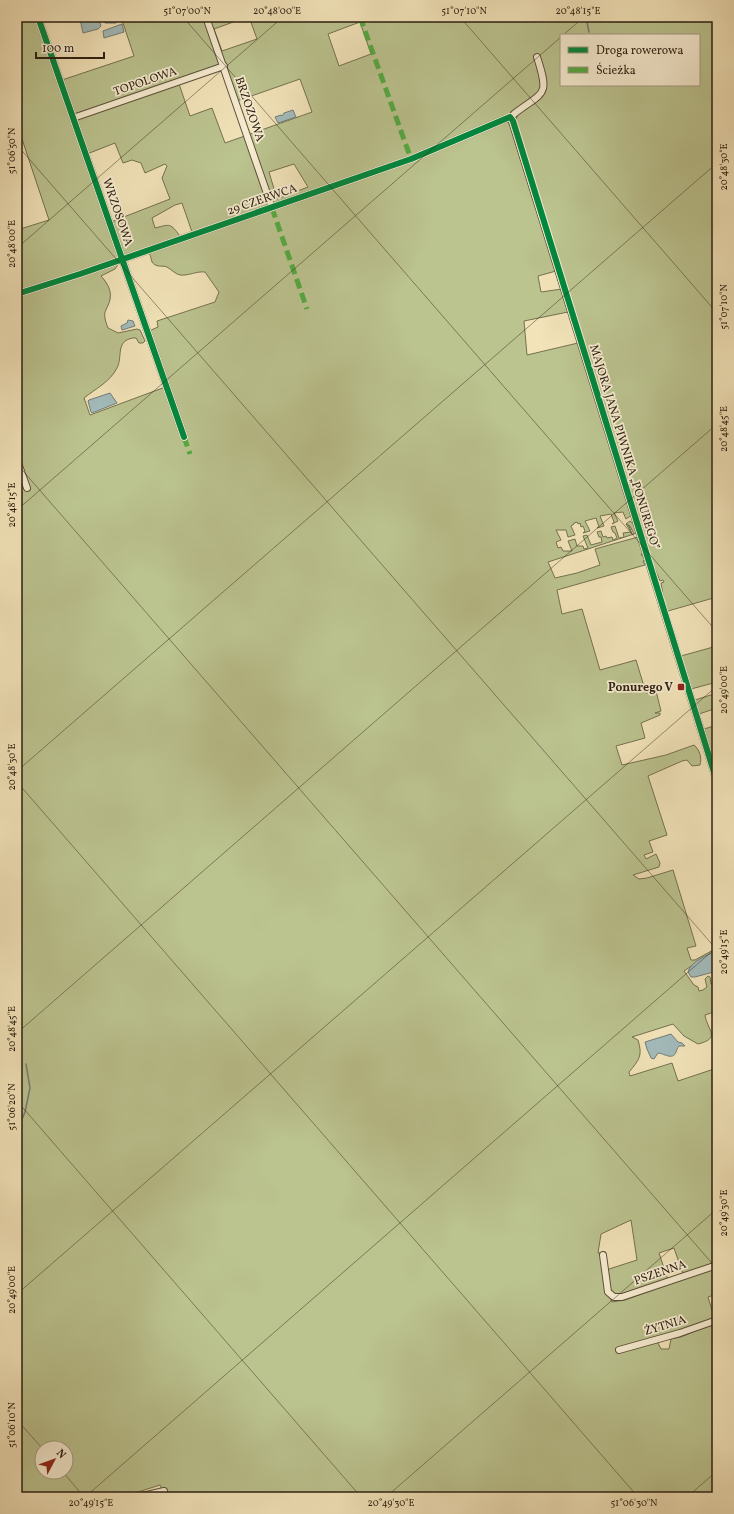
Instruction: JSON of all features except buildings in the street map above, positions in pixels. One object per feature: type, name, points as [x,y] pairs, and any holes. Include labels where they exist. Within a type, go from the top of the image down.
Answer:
[{"type":"street","name":"WRZOSOWA","points":[[38,17],[184,437]]},
{"type":"street","name":"BRZOZOWA","points":[[206,17],[272,208]]},
{"type":"street","name":"29 CZERWCA","points":[[17,294],[80,274],[411,159],[505,119],[511,118],[537,98],[544,89],[544,78],[537,57]]},
{"type":"street","name":"TOPOLOWA","points":[[74,118],[224,66]]},
{"type":"street","name":"MAJORA JANA PIWNIKA „PONUREGO”","points":[[511,118],[717,782]]},
{"type":"street","points":[[17,460],[27,488]]},
{"type":"street","name":"PSZENNA","points":[[603,1255],[607,1288],[610,1294],[614,1297],[622,1297],[717,1265]]},
{"type":"street","name":"ŻYTNIA","points":[[619,1350],[680,1333],[717,1320]]},
{"type":"street","points":[[138,1497],[164,1491]]},
{"type":"green space","points":[[17,17],[35,17],[62,80],[134,56],[123,23],[113,17],[247,17],[214,29],[222,51],[257,39],[249,17],[717,17],[717,597],[668,611],[664,601],[661,583],[664,582],[663,580],[660,581],[653,564],[638,521],[638,515],[632,515],[626,519],[623,512],[614,513],[618,521],[612,524],[614,522],[611,514],[600,516],[604,526],[597,528],[599,527],[596,518],[585,521],[590,531],[583,533],[585,531],[583,526],[581,527],[580,523],[578,524],[577,522],[571,526],[575,535],[568,537],[566,530],[556,530],[561,540],[556,542],[558,548],[561,547],[563,551],[572,551],[568,541],[575,539],[577,546],[583,546],[584,549],[588,548],[583,536],[587,535],[591,545],[602,542],[601,537],[599,537],[597,532],[601,531],[603,537],[612,537],[613,540],[617,538],[611,527],[615,526],[619,538],[624,537],[623,533],[631,532],[626,524],[629,526],[632,534],[634,534],[548,562],[555,578],[577,573],[600,565],[595,549],[638,537],[643,553],[641,554],[646,559],[643,561],[645,565],[557,590],[562,614],[582,609],[600,670],[636,660],[646,693],[656,691],[661,711],[655,713],[660,713],[660,715],[641,723],[645,738],[616,746],[622,765],[666,755],[694,745],[698,749],[701,757],[700,765],[692,766],[687,760],[682,761],[648,776],[667,835],[649,841],[653,852],[644,855],[646,859],[656,854],[660,863],[659,867],[633,875],[639,879],[647,878],[673,870],[696,946],[687,948],[691,960],[695,960],[717,948],[717,951],[703,958],[684,971],[694,985],[698,987],[699,991],[707,987],[705,979],[708,976],[710,977],[711,984],[714,984],[715,991],[717,990],[717,1011],[705,1015],[711,1036],[710,1039],[705,1042],[698,1044],[684,1036],[673,1024],[632,1037],[638,1040],[640,1054],[638,1061],[629,1072],[630,1076],[672,1063],[678,1081],[717,1068],[717,1095],[713,1096],[717,1106],[717,1264],[683,1274],[674,1248],[659,1253],[668,1280],[623,1295],[614,1293],[608,1286],[606,1270],[637,1260],[631,1220],[601,1234],[598,1253],[600,1253],[606,1290],[612,1302],[625,1300],[717,1267],[717,1294],[708,1297],[715,1320],[655,1341],[661,1349],[669,1349],[671,1339],[681,1337],[717,1322],[717,1497],[165,1497],[160,1485],[122,1497],[17,1497],[17,230],[49,220],[21,136],[17,137]],"holes":[[[360,22],[371,54],[339,66],[328,34]],[[224,64],[237,101],[300,79],[312,112],[225,143],[212,108],[190,116],[178,81]],[[511,114],[518,114],[516,120],[517,125],[632,503],[578,343],[527,355],[524,321],[568,312],[562,289],[541,292],[538,276],[556,271],[511,125],[506,121],[493,122]],[[115,143],[123,163],[132,160],[141,163],[145,173],[165,164],[167,166],[162,178],[170,199],[111,222],[87,154]],[[294,164],[308,187],[277,199],[269,172]],[[182,203],[192,232],[180,236],[172,227],[167,225],[155,228],[152,218],[175,205]],[[149,253],[154,264],[157,266],[167,267],[180,275],[205,272],[219,292],[215,302],[157,321],[158,327],[149,331],[168,386],[90,415],[84,398],[114,373],[119,364],[120,350],[124,342],[133,338],[136,338],[139,343],[143,343],[145,341],[140,330],[137,329],[118,333],[108,328],[105,320],[105,312],[109,304],[110,292],[108,285],[101,276],[115,269],[119,263]]]},
{"type":"green space","points":[[630,521],[635,525],[637,533],[634,534],[630,526],[626,524]]},
{"type":"green space","points":[[717,646],[717,682],[691,689],[681,656]]},
{"type":"green space","points":[[717,693],[717,708],[699,714],[695,700]]},
{"type":"green space","points":[[717,725],[717,769],[704,729]]},
{"type":"water","points":[[85,17],[98,17],[101,26],[98,29],[83,33],[80,19]]},
{"type":"water","points":[[102,17],[118,17],[118,21],[116,23],[105,23]]},
{"type":"water","points":[[122,24],[124,32],[104,38],[103,31]]},
{"type":"water","points":[[293,110],[296,117],[278,123],[275,117],[282,116],[284,113]]},
{"type":"water","points":[[128,320],[133,321],[135,326],[122,330],[121,326],[127,323]]},
{"type":"water","points":[[110,393],[117,403],[92,413],[88,401]]},
{"type":"water","points":[[717,951],[717,971],[691,977],[688,972],[692,965],[700,959]]},
{"type":"water","points":[[671,1034],[678,1042],[685,1046],[679,1046],[675,1055],[673,1056],[658,1053],[654,1059],[651,1058],[645,1042]]},
{"type":"waterway","points":[[589,32],[587,22],[609,17]]},
{"type":"waterway","points":[[17,1131],[25,1112],[30,1088],[26,1064]]},
{"type":"marked path","points":[[360,17],[411,159]]},
{"type":"marked path","points":[[272,208],[307,309]]},
{"type":"marked path","points":[[184,437],[190,454]]},
{"type":"cycle path","points":[[38,17],[184,437]]},
{"type":"cycle path","points":[[17,294],[80,274],[411,159],[510,117],[513,121],[717,782]]},
{"type":"place","name":"Ponurego V","points":[[681,687]]}]
